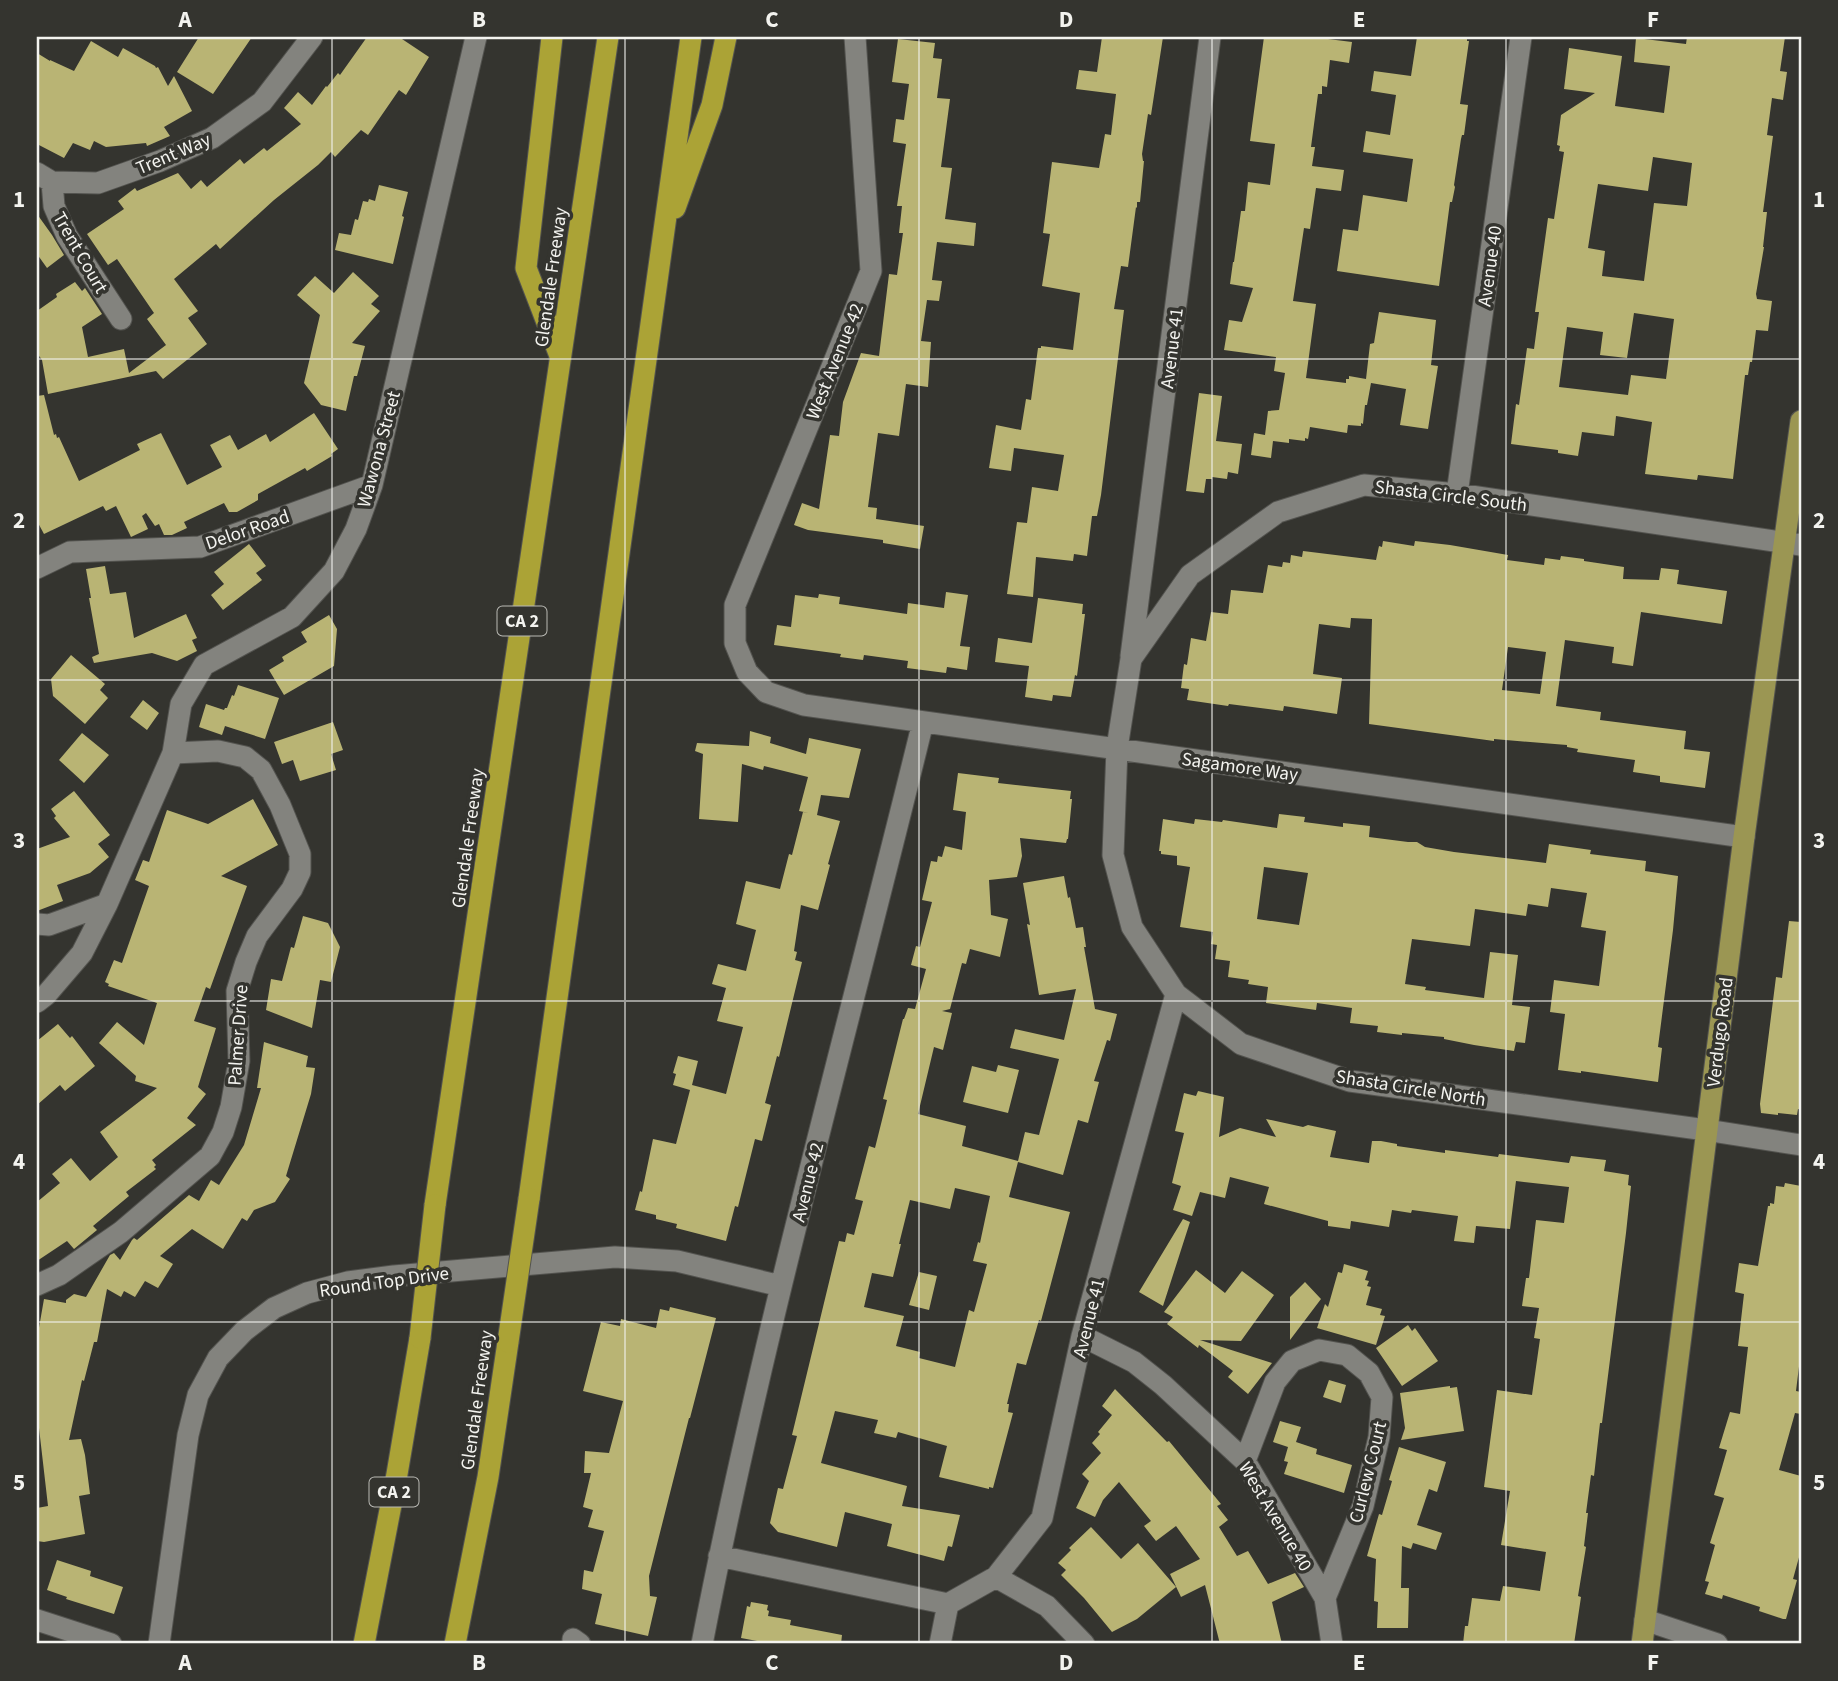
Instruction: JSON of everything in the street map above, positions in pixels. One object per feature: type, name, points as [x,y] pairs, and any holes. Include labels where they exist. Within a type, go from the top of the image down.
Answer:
[{"type":"highway","points":[[552,37],[526,268],[561,357]]},
{"type":"highway","name":"Glendale Freeway","points":[[364,1644],[397,1474],[419,1338],[435,1205],[608,37]]},
{"type":"highway","name":"Glendale Freeway","points":[[455,1644],[488,1477],[508,1342],[691,37]]},
{"type":"highway","points":[[660,249],[712,105],[726,37]]},
{"type":"main road","name":"Verdugo Road","points":[[1642,1644],[1744,837],[1793,544],[1801,421]]},
{"type":"street","name":"Trent Way","points":[[44,178],[98,183],[160,161],[212,138],[262,102],[312,37]]},
{"type":"street","name":"Wawona Street","points":[[37,1002],[82,953],[107,904],[173,753],[181,704],[204,666],[292,617],[334,571],[356,529],[372,485],[476,37]]},
{"type":"street","name":"West Avenue 42","points":[[747,672],[735,643],[735,605],[871,271],[855,37]]},
{"type":"street","name":"Avenue 41","points":[[1131,659],[1210,37]]},
{"type":"street","name":"Avenue 40","points":[[1457,494],[1521,37]]},
{"type":"street","name":"Trent Court","points":[[44,178],[67,236],[121,319]]},
{"type":"street","name":"Delor Road","points":[[37,568],[70,552],[200,547],[372,485]]},
{"type":"street","name":"Shasta Circle South","points":[[1118,748],[1131,659],[1190,575],[1278,512],[1364,485],[1457,494],[1793,544]]},
{"type":"street","name":"Sagamore Way","points":[[747,672],[766,692],[804,705],[1744,837]]},
{"type":"street","name":"Avenue 42","points":[[702,1644],[719,1556],[781,1286],[923,722]]},
{"type":"street","name":"Shasta Circle North","points":[[1118,748],[1113,855],[1132,927],[1176,994],[1241,1044],[1350,1081],[1801,1145]]},
{"type":"street","name":"Palmer Drive","points":[[37,1285],[59,1275],[121,1232],[209,1156],[223,1132],[239,1061],[237,991],[246,962],[257,936],[292,889],[300,872],[299,854],[279,804],[261,770],[245,757],[218,751],[173,753]]},
{"type":"street","points":[[37,924],[49,925],[107,904]]},
{"type":"street","name":"Avenue 41","points":[[948,1604],[996,1577],[1042,1518],[1082,1336],[1176,994]]},
{"type":"street","name":"Round Top Drive","points":[[159,1644],[188,1435],[198,1395],[218,1358],[244,1331],[274,1308],[307,1293],[348,1282],[615,1256],[677,1261],[781,1286]]},
{"type":"street","name":"West Avenue 40","points":[[1082,1336],[1134,1362],[1163,1385],[1245,1461],[1325,1598],[1332,1644]]},
{"type":"street","name":"Curlew Court","points":[[1245,1461],[1275,1382],[1292,1361],[1319,1350],[1347,1355],[1369,1373],[1382,1397],[1379,1437],[1363,1506],[1325,1598]]},
{"type":"street","points":[[719,1556],[948,1604],[940,1644]]},
{"type":"street","points":[[996,1577],[1047,1606],[1084,1644]]},
{"type":"street","points":[[37,1620],[111,1644]]},
{"type":"street","points":[[1645,1620],[1717,1644]]},
{"type":"building","points":[[199,37],[252,37],[213,94],[177,72]]},
{"type":"building","points":[[367,37],[399,37],[429,57],[406,95],[399,90],[368,135],[361,130],[335,157],[331,152],[220,249],[216,244],[174,279],[198,311],[188,318],[207,344],[163,379],[156,371],[48,394],[42,360],[37,353],[37,311],[75,282],[82,291],[85,288],[102,314],[82,327],[88,357],[124,349],[129,373],[166,345],[147,319],[154,313],[117,259],[108,265],[87,234],[124,209],[118,201],[135,188],[137,191],[178,173],[191,189],[201,180],[207,187],[240,159],[244,164],[264,148],[267,151],[301,124],[284,108],[298,92],[312,105],[338,73],[340,75]]},
{"type":"building","points":[[1102,37],[1163,37],[1142,154],[1144,161],[1140,202],[1137,202],[1136,207],[1128,267],[1121,266],[1114,309],[1124,310],[1101,495],[1097,516],[1092,516],[1087,556],[1074,554],[1073,561],[1036,557],[1033,597],[1007,594],[1017,522],[1027,523],[1032,487],[1058,491],[1064,455],[1014,448],[1011,471],[989,468],[996,425],[1021,430],[1026,399],[1031,400],[1038,348],[1041,346],[1073,350],[1080,293],[1042,286],[1050,234],[1043,233],[1052,162],[1099,168],[1105,134],[1111,135],[1116,94],[1076,89],[1079,70],[1097,72]]},
{"type":"building","points":[[1264,37],[1312,37],[1352,42],[1349,63],[1330,60],[1327,87],[1322,86],[1322,94],[1318,94],[1311,147],[1315,147],[1312,166],[1344,170],[1341,191],[1316,188],[1310,229],[1304,228],[1293,301],[1316,304],[1306,378],[1346,383],[1349,376],[1366,379],[1370,344],[1374,343],[1379,312],[1436,320],[1431,365],[1438,366],[1428,429],[1400,425],[1406,389],[1371,383],[1361,426],[1348,425],[1347,433],[1310,427],[1308,439],[1305,438],[1305,441],[1273,441],[1271,458],[1251,455],[1254,433],[1265,435],[1268,411],[1279,410],[1285,373],[1274,371],[1276,357],[1224,350],[1229,320],[1242,322],[1253,288],[1230,284],[1248,182],[1270,185],[1275,144],[1250,141]]},
{"type":"building","points":[[1417,37],[1467,37],[1469,41],[1460,104],[1468,105],[1455,187],[1450,202],[1439,286],[1337,271],[1343,229],[1358,231],[1363,195],[1407,202],[1413,159],[1363,152],[1366,131],[1390,135],[1396,95],[1371,91],[1374,71],[1411,76]]},
{"type":"building","points":[[1687,37],[1785,37],[1780,71],[1787,72],[1783,100],[1772,98],[1767,135],[1773,136],[1763,212],[1767,212],[1764,247],[1756,294],[1757,299],[1772,301],[1768,331],[1756,330],[1752,362],[1748,375],[1745,375],[1733,479],[1698,475],[1697,480],[1645,474],[1652,422],[1616,416],[1614,436],[1582,432],[1578,456],[1558,453],[1558,450],[1511,444],[1527,348],[1534,349],[1539,312],[1535,312],[1548,218],[1554,219],[1564,152],[1559,151],[1560,146],[1557,145],[1561,115],[1595,93],[1564,89],[1569,48],[1622,56],[1615,106],[1664,113],[1670,66],[1634,62],[1636,38],[1686,44]],"holes":[[[1653,157],[1692,163],[1687,206],[1654,203],[1644,281],[1602,276],[1605,251],[1588,248],[1598,184],[1648,191]],[[1634,313],[1674,319],[1666,379],[1631,375],[1628,395],[1559,387],[1567,327],[1603,332],[1600,355],[1627,358]]]},
{"type":"building","points":[[898,39],[935,43],[933,58],[942,59],[937,98],[950,99],[941,167],[952,168],[945,219],[976,223],[974,246],[937,242],[932,280],[942,281],[939,301],[927,300],[921,341],[931,342],[928,387],[906,384],[899,436],[878,433],[868,507],[877,508],[876,519],[924,526],[920,549],[883,543],[883,540],[808,530],[794,525],[802,503],[819,509],[830,435],[839,436],[843,402],[861,353],[879,356],[889,274],[897,275],[903,233],[899,233],[902,206],[897,206],[906,144],[893,142],[896,119],[904,120],[909,84],[892,82]]},
{"type":"building","points":[[91,41],[118,57],[123,48],[158,67],[168,86],[174,76],[192,111],[164,127],[170,136],[147,146],[146,143],[106,147],[94,141],[90,150],[73,143],[64,158],[37,144],[37,53],[74,71]]},
{"type":"building","points":[[379,185],[408,192],[393,264],[335,250],[339,233],[351,235],[363,201],[375,201]]},
{"type":"building","points":[[37,214],[64,255],[47,268],[37,254]]},
{"type":"building","points":[[353,272],[379,296],[371,304],[380,311],[352,343],[365,346],[357,376],[354,376],[346,411],[321,405],[304,383],[320,315],[297,295],[315,276],[334,293]]},
{"type":"building","points":[[1199,393],[1222,396],[1216,441],[1242,444],[1238,474],[1228,472],[1227,479],[1206,479],[1204,493],[1186,491]]},
{"type":"building","points":[[44,395],[54,435],[59,437],[79,481],[140,450],[137,444],[161,433],[187,485],[222,467],[210,445],[230,435],[238,450],[266,434],[270,442],[314,413],[338,449],[332,456],[307,471],[305,468],[258,494],[258,500],[237,512],[229,512],[224,503],[184,522],[187,528],[172,535],[164,535],[159,524],[155,526],[146,513],[142,516],[148,529],[131,537],[116,506],[106,511],[103,506],[44,534],[37,521],[37,396]]},
{"type":"building","points":[[1383,541],[1414,546],[1415,541],[1508,555],[1507,560],[1544,565],[1545,558],[1560,560],[1561,556],[1584,559],[1624,567],[1623,579],[1659,580],[1661,568],[1679,570],[1677,584],[1727,591],[1722,624],[1641,612],[1633,666],[1612,663],[1614,647],[1565,640],[1556,706],[1601,712],[1600,720],[1686,731],[1684,749],[1710,752],[1705,788],[1660,782],[1660,776],[1633,772],[1635,760],[1577,752],[1578,749],[1567,745],[1494,741],[1369,724],[1372,619],[1351,618],[1350,628],[1319,624],[1313,674],[1342,678],[1337,714],[1284,706],[1283,711],[1187,700],[1189,689],[1181,688],[1191,638],[1206,641],[1211,612],[1228,614],[1231,590],[1263,593],[1268,565],[1282,567],[1283,562],[1290,563],[1291,555],[1302,557],[1303,551],[1376,560],[1379,546],[1382,547]],"holes":[[[1508,647],[1546,652],[1540,694],[1502,690]]]},
{"type":"building","points":[[249,544],[266,566],[256,573],[262,580],[223,610],[211,595],[224,584],[214,572]]},
{"type":"building","points":[[105,566],[110,594],[126,592],[134,638],[186,614],[197,638],[192,640],[197,651],[177,661],[152,653],[94,663],[92,657],[99,654],[86,569]]},
{"type":"building","points":[[946,592],[968,595],[960,646],[970,647],[967,670],[947,667],[946,673],[907,668],[908,661],[864,655],[863,660],[840,657],[841,654],[774,645],[777,625],[791,627],[795,595],[840,597],[839,604],[907,614],[908,603],[944,608]]},
{"type":"building","points":[[1038,598],[1083,604],[1082,614],[1085,614],[1082,638],[1071,697],[1053,695],[1052,701],[1025,697],[1029,666],[995,662],[998,638],[1032,643]]},
{"type":"building","points":[[329,615],[337,629],[334,666],[284,695],[269,670],[284,661],[282,657],[307,642],[301,632]]},
{"type":"building","points":[[71,655],[105,684],[100,690],[108,698],[85,724],[53,696],[51,679]]},
{"type":"building","points":[[238,685],[279,698],[265,739],[225,726],[222,735],[199,727],[206,704],[224,710]]},
{"type":"building","points":[[143,700],[159,713],[147,730],[130,717]]},
{"type":"building","points":[[333,722],[343,750],[331,754],[336,770],[300,781],[293,760],[282,764],[274,742]]},
{"type":"building","points":[[750,731],[771,737],[770,743],[806,754],[809,738],[861,749],[849,798],[821,795],[817,815],[840,821],[818,910],[801,905],[794,951],[797,952],[795,960],[802,962],[765,1103],[771,1105],[762,1141],[755,1139],[738,1207],[735,1206],[726,1241],[676,1228],[677,1224],[635,1210],[640,1191],[642,1192],[653,1139],[676,1144],[690,1090],[673,1085],[678,1056],[698,1061],[692,1085],[726,1094],[743,1027],[717,1021],[726,988],[712,984],[718,964],[746,971],[756,930],[736,924],[746,881],[780,889],[803,812],[809,813],[799,811],[808,777],[764,766],[763,770],[742,764],[738,822],[699,819],[703,754],[695,751],[697,743],[749,746]]},
{"type":"building","points":[[82,733],[109,755],[84,783],[59,760]]},
{"type":"building","points":[[958,773],[999,778],[998,783],[1071,791],[1066,843],[1020,838],[1022,856],[1017,877],[989,880],[991,915],[1008,919],[1000,957],[970,949],[966,964],[962,963],[950,1009],[942,1011],[952,1013],[943,1050],[934,1047],[918,1114],[966,1126],[962,1146],[1018,1161],[1025,1132],[1039,1135],[1059,1059],[1010,1048],[1015,1029],[1064,1040],[1076,989],[1039,995],[1023,883],[1064,876],[1076,928],[1083,927],[1095,1009],[1117,1014],[1110,1041],[1107,1040],[1094,1081],[1099,1082],[1088,1123],[1078,1120],[1063,1175],[1018,1162],[1009,1197],[1070,1212],[1041,1321],[1039,1320],[1026,1365],[1017,1363],[1007,1404],[1008,1412],[1013,1413],[993,1488],[939,1477],[947,1446],[898,1432],[896,1438],[874,1433],[878,1420],[835,1411],[821,1463],[907,1486],[902,1506],[960,1515],[952,1547],[948,1546],[944,1561],[887,1546],[892,1524],[845,1512],[837,1547],[778,1532],[770,1523],[778,1488],[783,1489],[797,1436],[792,1435],[839,1241],[845,1242],[847,1233],[854,1235],[863,1201],[855,1199],[869,1146],[875,1148],[887,1100],[883,1099],[903,1019],[908,1008],[915,1009],[926,969],[911,965],[916,946],[920,947],[932,902],[922,900],[931,861],[937,862],[938,856],[942,857],[945,846],[962,850],[966,812],[953,810]],"holes":[[[955,1188],[990,1196],[980,1243],[978,1242],[973,1261],[987,1264],[974,1312],[969,1310],[955,1367],[919,1358],[920,1352],[896,1346],[904,1316],[864,1307],[872,1273],[893,1277],[910,1200],[950,1209]]]},
{"type":"building","points":[[74,791],[110,835],[98,844],[109,857],[90,873],[57,885],[63,901],[37,911],[37,849],[70,837],[54,818],[56,816],[51,809]]},
{"type":"building","points":[[253,799],[278,845],[221,876],[247,886],[210,989],[206,987],[194,1021],[216,1028],[198,1087],[206,1094],[187,1118],[196,1125],[152,1160],[156,1169],[126,1192],[129,1196],[93,1226],[97,1230],[74,1249],[67,1241],[37,1261],[37,1202],[60,1183],[52,1174],[71,1158],[90,1181],[118,1157],[100,1132],[157,1088],[135,1081],[136,1076],[99,1043],[117,1022],[144,1045],[157,1003],[108,986],[105,982],[114,960],[122,963],[149,886],[135,880],[143,860],[149,862],[167,810],[208,824]]},
{"type":"building","points":[[1279,814],[1305,817],[1304,822],[1343,827],[1343,823],[1370,826],[1369,837],[1417,842],[1425,847],[1454,852],[1546,863],[1549,844],[1591,850],[1590,854],[1646,861],[1645,871],[1678,876],[1658,1047],[1662,1048],[1658,1082],[1558,1070],[1565,1014],[1550,1012],[1554,980],[1599,986],[1606,931],[1581,927],[1587,893],[1551,888],[1548,907],[1528,904],[1526,916],[1475,909],[1470,946],[1412,939],[1405,984],[1426,987],[1425,990],[1484,998],[1490,952],[1518,955],[1512,1005],[1530,1007],[1525,1043],[1516,1042],[1514,1051],[1444,1037],[1377,1032],[1378,1026],[1350,1023],[1352,1008],[1317,1003],[1316,1010],[1266,1003],[1268,987],[1248,984],[1249,980],[1228,977],[1230,961],[1215,959],[1217,945],[1211,944],[1213,932],[1180,927],[1190,867],[1177,865],[1177,856],[1161,854],[1159,851],[1163,819],[1194,824],[1195,819],[1223,820],[1277,828]],"holes":[[[1264,867],[1308,873],[1299,925],[1257,919]]]},
{"type":"building","points":[[303,916],[328,923],[340,947],[331,982],[320,980],[312,1028],[266,1010],[271,979],[282,981]]},
{"type":"building","points":[[1789,921],[1801,922],[1801,1110],[1798,1109],[1797,1115],[1778,1115],[1761,1113],[1760,1104],[1776,977],[1782,978]]},
{"type":"building","points":[[58,1024],[70,1038],[72,1036],[95,1066],[65,1091],[60,1085],[37,1105],[37,1041]]},
{"type":"building","points":[[264,1042],[308,1056],[306,1067],[315,1068],[311,1094],[286,1176],[290,1179],[275,1202],[254,1210],[247,1221],[242,1218],[223,1249],[192,1229],[160,1256],[173,1264],[158,1288],[145,1281],[135,1297],[124,1291],[121,1297],[107,1289],[97,1342],[94,1342],[84,1381],[82,1380],[69,1440],[81,1439],[85,1455],[90,1494],[79,1496],[85,1534],[37,1541],[37,1508],[48,1506],[37,1428],[37,1339],[44,1299],[66,1303],[74,1294],[86,1297],[110,1255],[114,1253],[120,1260],[134,1238],[137,1240],[189,1195],[199,1201],[211,1180],[219,1185],[244,1145],[261,1088],[257,1088]]},
{"type":"building","points":[[998,1065],[1019,1070],[1008,1113],[963,1102],[972,1066],[996,1072]]},
{"type":"building","points":[[1198,1091],[1224,1097],[1219,1137],[1240,1128],[1276,1137],[1266,1119],[1336,1131],[1330,1157],[1369,1163],[1372,1141],[1381,1141],[1445,1153],[1445,1150],[1498,1157],[1499,1154],[1569,1163],[1571,1156],[1606,1160],[1604,1171],[1629,1175],[1628,1185],[1631,1186],[1626,1233],[1602,1423],[1586,1513],[1586,1547],[1574,1644],[1463,1644],[1472,1598],[1500,1601],[1503,1586],[1540,1591],[1546,1552],[1501,1545],[1510,1491],[1484,1487],[1497,1390],[1532,1395],[1540,1339],[1534,1338],[1539,1308],[1522,1306],[1526,1278],[1529,1278],[1536,1220],[1564,1223],[1569,1187],[1516,1181],[1510,1229],[1476,1226],[1474,1243],[1454,1241],[1458,1216],[1392,1210],[1389,1227],[1351,1221],[1350,1229],[1328,1226],[1328,1221],[1264,1204],[1269,1187],[1230,1177],[1225,1198],[1200,1192],[1192,1216],[1173,1210],[1181,1186],[1172,1183],[1184,1133],[1175,1131],[1184,1093],[1196,1096]]},
{"type":"building","points":[[1785,1183],[1801,1186],[1801,1350],[1796,1391],[1801,1392],[1801,1414],[1795,1413],[1779,1470],[1801,1476],[1801,1550],[1793,1579],[1797,1580],[1786,1619],[1783,1619],[1759,1611],[1760,1607],[1723,1595],[1722,1599],[1705,1594],[1709,1582],[1705,1581],[1715,1545],[1710,1543],[1724,1498],[1714,1495],[1727,1450],[1719,1448],[1730,1412],[1740,1414],[1748,1347],[1738,1346],[1744,1294],[1735,1292],[1739,1263],[1758,1266],[1768,1206],[1770,1203],[1774,1204],[1776,1186],[1784,1187]]},
{"type":"building","points":[[1183,1219],[1190,1222],[1163,1306],[1139,1292]]},
{"type":"building","points":[[1344,1264],[1368,1271],[1365,1280],[1369,1281],[1367,1286],[1371,1287],[1366,1305],[1382,1309],[1380,1315],[1385,1316],[1376,1345],[1317,1328],[1325,1304],[1328,1307],[1338,1272],[1342,1273]]},
{"type":"building","points":[[1196,1270],[1225,1293],[1242,1271],[1274,1295],[1241,1341],[1200,1340],[1272,1363],[1248,1394],[1228,1377],[1233,1371],[1167,1324],[1173,1317],[1164,1312]]},
{"type":"building","points":[[919,1272],[937,1276],[929,1310],[909,1305]]},
{"type":"building","points":[[1305,1282],[1321,1299],[1290,1340],[1290,1297]]},
{"type":"building","points":[[670,1307],[716,1318],[649,1576],[650,1596],[657,1597],[648,1636],[595,1624],[602,1594],[582,1589],[584,1570],[593,1572],[604,1531],[588,1527],[593,1510],[583,1507],[591,1473],[584,1473],[585,1451],[609,1453],[623,1401],[583,1391],[601,1322],[620,1326],[621,1319],[656,1328],[660,1309],[669,1311]]},
{"type":"building","points":[[1408,1325],[1412,1331],[1415,1328],[1438,1361],[1402,1386],[1376,1348]]},
{"type":"building","points":[[1329,1380],[1346,1385],[1341,1403],[1323,1397]]},
{"type":"building","points":[[1457,1387],[1464,1431],[1401,1440],[1405,1428],[1400,1393]]},
{"type":"building","points":[[1115,1389],[1167,1442],[1169,1441],[1221,1504],[1217,1506],[1228,1520],[1219,1527],[1237,1556],[1248,1551],[1268,1584],[1295,1573],[1304,1587],[1272,1602],[1282,1644],[1220,1644],[1205,1585],[1181,1597],[1170,1574],[1200,1559],[1176,1526],[1156,1541],[1144,1526],[1151,1521],[1119,1482],[1103,1500],[1095,1517],[1076,1508],[1089,1481],[1082,1474],[1101,1453],[1092,1443],[1112,1415],[1102,1406]]},
{"type":"building","points":[[1280,1421],[1301,1427],[1296,1442],[1317,1449],[1316,1454],[1352,1465],[1344,1493],[1284,1474],[1288,1462],[1284,1461],[1288,1447],[1273,1442]]},
{"type":"building","points":[[1399,1447],[1446,1462],[1437,1492],[1429,1489],[1417,1525],[1442,1533],[1436,1550],[1413,1543],[1411,1549],[1402,1546],[1401,1588],[1409,1588],[1408,1628],[1377,1628],[1378,1602],[1374,1601],[1376,1559],[1367,1556],[1392,1481],[1389,1480]]},
{"type":"building","points":[[1091,1527],[1121,1559],[1138,1543],[1176,1587],[1137,1619],[1112,1632],[1061,1575],[1066,1570],[1058,1563]]},
{"type":"building","points":[[57,1560],[91,1571],[90,1576],[123,1587],[114,1614],[47,1590]]},
{"type":"building","points":[[751,1602],[768,1605],[768,1616],[791,1620],[790,1625],[842,1635],[841,1644],[773,1644],[741,1638],[747,1606],[750,1607]]}]
